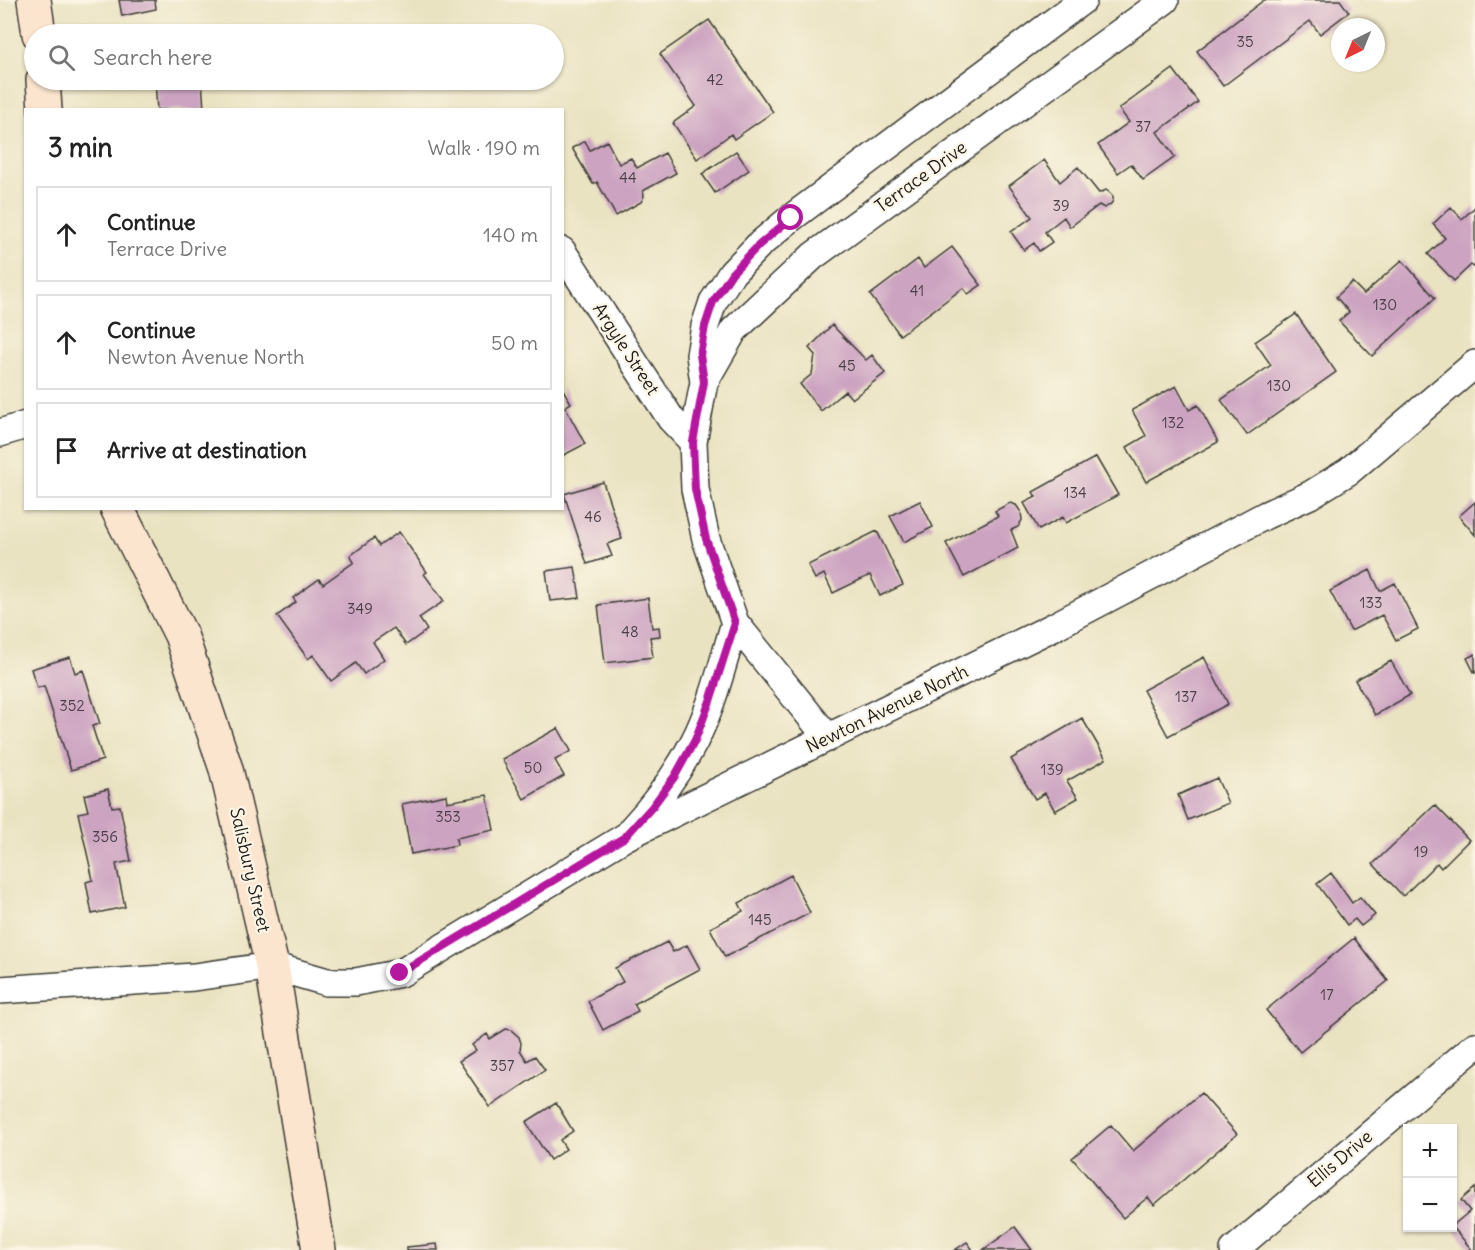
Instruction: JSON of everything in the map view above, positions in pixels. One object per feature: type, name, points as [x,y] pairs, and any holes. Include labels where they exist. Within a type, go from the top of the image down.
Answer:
[{"type":"main road","points":[[34,0],[38,24]]},
{"type":"main road","points":[[44,90],[45,108]]},
{"type":"main road","name":"Salisbury Street","points":[[118,510],[182,635],[226,769],[273,966],[319,1250]]},
{"type":"street","name":"Terrace Drive","points":[[828,738],[735,623],[706,539],[695,489],[693,442],[704,382],[700,355],[705,326],[713,302],[732,273],[759,245],[791,218],[1083,0]]},
{"type":"street","name":"Terrace Drive","points":[[704,382],[734,330],[813,256],[1165,0]]},
{"type":"street","name":"Argyle Street","points":[[564,255],[671,419],[693,442]]},
{"type":"street","name":"Newton Avenue North","points":[[273,966],[327,982],[356,982],[400,973],[625,837],[1055,626],[1266,515],[1310,495],[1348,471],[1475,364]]},
{"type":"street","points":[[0,433],[24,426]]},
{"type":"street","points":[[625,837],[652,807],[675,776],[695,740],[735,623]]},
{"type":"street","points":[[0,990],[194,977],[273,966]]},
{"type":"street","name":"Ellis Drive","points":[[1234,1250],[1475,1046]]},
{"type":"building","points":[[119,0],[155,0],[156,9],[122,16]]},
{"type":"building","points":[[1264,0],[1340,0],[1349,12],[1341,18],[1331,18],[1331,26],[1320,34],[1310,21],[1223,86],[1197,51]]},
{"type":"building","points":[[709,20],[773,112],[734,139],[731,134],[697,159],[673,123],[696,106],[660,54]]},
{"type":"building","points":[[1173,69],[1198,102],[1157,132],[1175,157],[1143,180],[1131,164],[1118,173],[1098,145],[1129,122],[1119,109]]},
{"type":"building","points":[[156,90],[203,90],[204,108],[157,108]]},
{"type":"building","points":[[585,141],[590,150],[607,141],[619,164],[631,158],[637,168],[665,153],[676,173],[643,191],[644,196],[641,202],[616,216],[597,182],[593,184],[572,148]]},
{"type":"building","points":[[736,151],[749,170],[715,193],[702,174]]},
{"type":"building","points":[[1044,160],[1060,182],[1078,167],[1099,193],[1106,190],[1113,196],[1113,201],[1104,208],[1099,205],[1070,227],[1064,217],[1045,232],[1052,242],[1039,251],[1034,243],[1024,250],[1011,232],[1032,217],[1009,186]]},
{"type":"building","points":[[1451,207],[1462,219],[1475,207],[1475,268],[1471,265],[1454,281],[1428,254],[1445,238],[1433,224]]},
{"type":"building","points":[[952,247],[981,285],[968,294],[963,288],[900,335],[870,295],[918,259],[924,268]]},
{"type":"building","points":[[1402,260],[1435,298],[1372,356],[1339,321],[1349,312],[1336,297],[1352,282],[1364,294]]},
{"type":"building","points":[[1296,314],[1336,372],[1247,435],[1221,400],[1271,365],[1255,342]]},
{"type":"building","points":[[832,325],[866,360],[872,355],[885,373],[852,399],[845,391],[821,411],[800,384],[812,374],[815,355],[809,348]]},
{"type":"building","points":[[1176,386],[1189,410],[1198,405],[1218,442],[1146,482],[1127,447],[1146,436],[1132,410]]},
{"type":"building","points":[[564,391],[571,403],[565,407],[585,444],[564,455]]},
{"type":"building","points":[[1096,457],[1118,495],[1066,523],[1063,517],[1039,530],[1024,503],[1036,497],[1033,492]]},
{"type":"building","points":[[603,482],[622,539],[607,544],[612,556],[587,564],[564,494]]},
{"type":"building","points":[[920,501],[933,527],[904,542],[890,516]]},
{"type":"building","points":[[1475,502],[1475,535],[1459,516]]},
{"type":"building","points":[[1010,503],[1016,505],[1021,512],[1022,520],[1018,527],[1011,530],[1018,548],[964,577],[946,543],[998,516],[995,511]]},
{"type":"building","points":[[877,531],[903,585],[880,596],[870,575],[833,593],[824,574],[815,579],[808,565]]},
{"type":"building","points":[[399,532],[427,572],[424,574],[444,601],[419,618],[427,630],[406,645],[394,628],[373,642],[384,659],[364,674],[356,663],[331,681],[313,655],[308,659],[277,616],[296,602],[293,598],[319,579],[323,584],[354,562],[350,556],[374,538],[379,546]]},
{"type":"building","points":[[575,567],[580,598],[550,601],[546,571]]},
{"type":"building","points":[[1370,570],[1380,591],[1395,583],[1418,629],[1396,640],[1382,615],[1351,631],[1330,591]]},
{"type":"building","points":[[648,598],[652,628],[659,627],[660,636],[650,637],[653,657],[605,663],[598,605]]},
{"type":"building","points":[[1475,654],[1475,674],[1467,658]]},
{"type":"building","points":[[70,657],[75,673],[83,670],[100,724],[92,726],[103,760],[71,770],[44,686],[37,688],[31,669]]},
{"type":"building","points":[[1204,657],[1228,704],[1168,736],[1143,690]]},
{"type":"building","points":[[1391,661],[1410,695],[1375,715],[1355,680]]},
{"type":"building","points":[[1082,718],[1106,759],[1067,781],[1078,798],[1055,811],[1045,793],[1035,799],[1011,759]]},
{"type":"building","points":[[558,728],[571,751],[555,760],[564,776],[524,799],[502,759]]},
{"type":"building","points":[[1217,778],[1228,803],[1188,820],[1178,795]]},
{"type":"building","points":[[108,789],[112,807],[120,806],[131,861],[116,864],[125,907],[92,914],[86,882],[93,880],[78,813],[88,811],[84,795]]},
{"type":"building","points":[[446,795],[447,802],[487,795],[494,830],[456,838],[457,845],[411,854],[402,804]]},
{"type":"building","points":[[1435,805],[1469,840],[1441,868],[1437,863],[1403,896],[1373,864]]},
{"type":"building","points":[[1331,873],[1352,903],[1360,897],[1375,915],[1361,926],[1355,919],[1347,925],[1317,884]]},
{"type":"building","points":[[791,875],[810,913],[725,957],[710,928],[743,911],[739,903]]},
{"type":"building","points":[[1354,938],[1388,981],[1300,1052],[1266,1010]]},
{"type":"building","points":[[667,942],[673,952],[687,945],[700,969],[634,1004],[638,1011],[603,1030],[588,1001],[623,982],[615,968]]},
{"type":"building","points":[[506,1029],[519,1037],[520,1050],[527,1061],[535,1056],[545,1070],[490,1107],[459,1061],[476,1050],[472,1045],[487,1034],[490,1039]]},
{"type":"building","points":[[1201,1093],[1237,1134],[1154,1205],[1148,1197],[1123,1218],[1072,1158],[1111,1125],[1133,1151]]},
{"type":"building","points":[[556,1103],[573,1131],[560,1140],[566,1149],[550,1160],[526,1122]]},
{"type":"building","points":[[1475,1188],[1475,1250],[1472,1250],[1457,1232],[1457,1222],[1470,1211],[1461,1200]]},
{"type":"building","points":[[1015,1227],[1032,1250],[983,1250]]},
{"type":"building","points":[[967,1242],[973,1250],[955,1250]]},
{"type":"building","points":[[437,1244],[438,1250],[407,1250],[407,1247]]},
{"type":"route","points":[[400,973],[625,837],[652,807],[675,776],[695,740],[735,623],[706,539],[695,489],[693,442],[704,382],[700,355],[705,326],[713,302],[732,273],[759,245],[791,218]]}]
